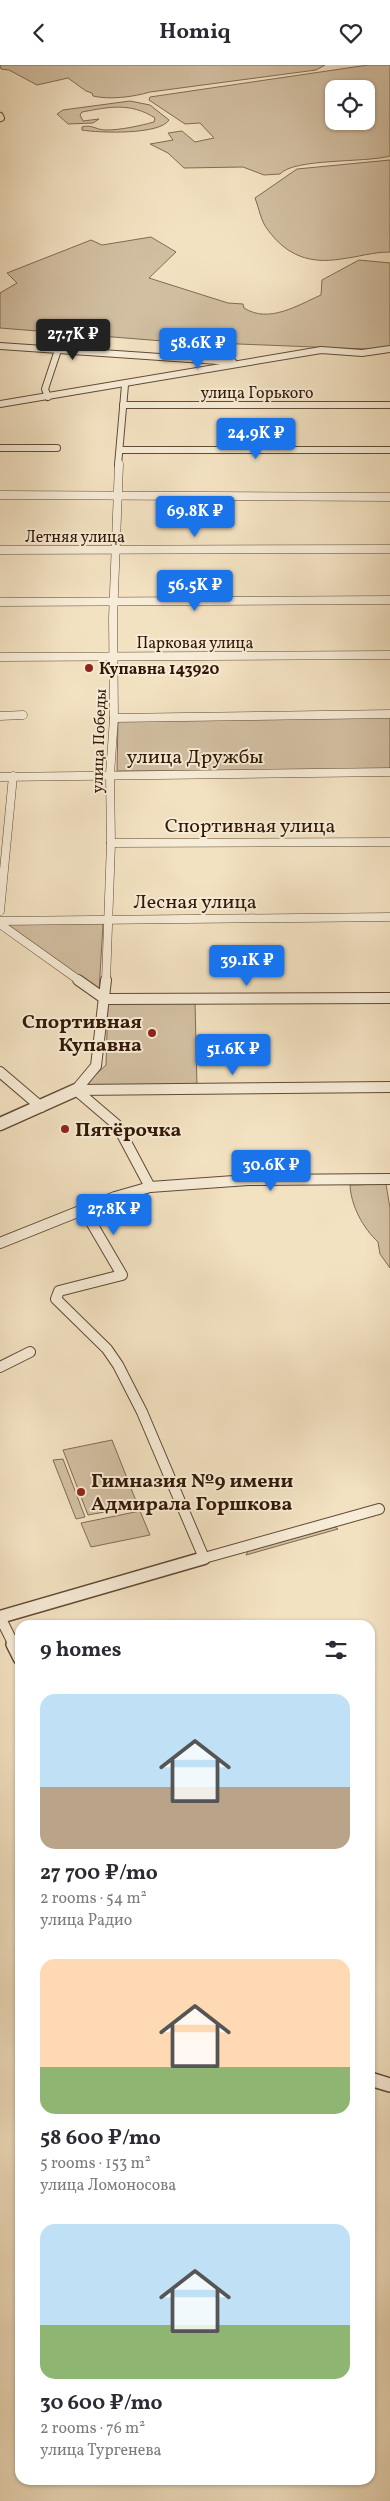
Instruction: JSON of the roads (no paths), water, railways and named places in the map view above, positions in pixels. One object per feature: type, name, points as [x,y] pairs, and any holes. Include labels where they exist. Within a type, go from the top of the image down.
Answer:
[{"type":"street","points":[[0,346],[249,363]]},
{"type":"street","points":[[0,405],[321,350],[362,353],[390,349]]},
{"type":"street","points":[[48,397],[45,389],[58,350]]},
{"type":"street","name":"улица Победы","points":[[76,1090],[96,1066],[105,999],[111,843],[110,774],[114,718],[113,601],[116,495],[125,385]]},
{"type":"street","name":"улица Горького","points":[[123,405],[390,405]]},
{"type":"street","points":[[0,448],[57,448]]},
{"type":"street","points":[[121,450],[390,450]]},
{"type":"street","points":[[0,495],[390,497]]},
{"type":"street","name":"Летняя улица","points":[[0,550],[390,549]]},
{"type":"street","points":[[0,602],[390,601]]},
{"type":"street","name":"Парковая улица","points":[[0,657],[390,655]]},
{"type":"street","points":[[114,718],[390,714]]},
{"type":"street","points":[[0,716],[23,715]]},
{"type":"street","name":"улица Дружбы","points":[[0,777],[110,774],[390,772]]},
{"type":"street","points":[[0,911],[13,776]]},
{"type":"street","name":"Спортивная улица","points":[[111,843],[390,842]]},
{"type":"street","name":"Лесная улица","points":[[0,923],[390,917]]},
{"type":"street","points":[[0,923],[105,999],[390,998]]},
{"type":"street","points":[[0,1072],[41,1107]]},
{"type":"street","points":[[0,1124],[76,1090],[390,1087]]},
{"type":"street","points":[[76,1090],[117,1125],[150,1187]]},
{"type":"street","points":[[0,1243],[84,1210],[150,1187],[248,1180],[390,1179]]},
{"type":"street","points":[[84,1210],[122,1275],[59,1291],[56,1299],[107,1349],[118,1365],[142,1413],[204,1558]]},
{"type":"street","points":[[0,1367],[30,1352]]},
{"type":"street","points":[[15,1648],[0,1617],[379,1509]]},
{"type":"street","points":[[375,2080],[390,2085]]},
{"type":"place","name":"Купавна 143920","points":[[89,668]]},
{"type":"place","name":"Спортивная Купавна","points":[[152,1033]]},
{"type":"place","name":"Пятёрочка","points":[[65,1129]]},
{"type":"place","name":"Гимназия №9 имени Адмирала Горшкова","points":[[81,1492]]}]
